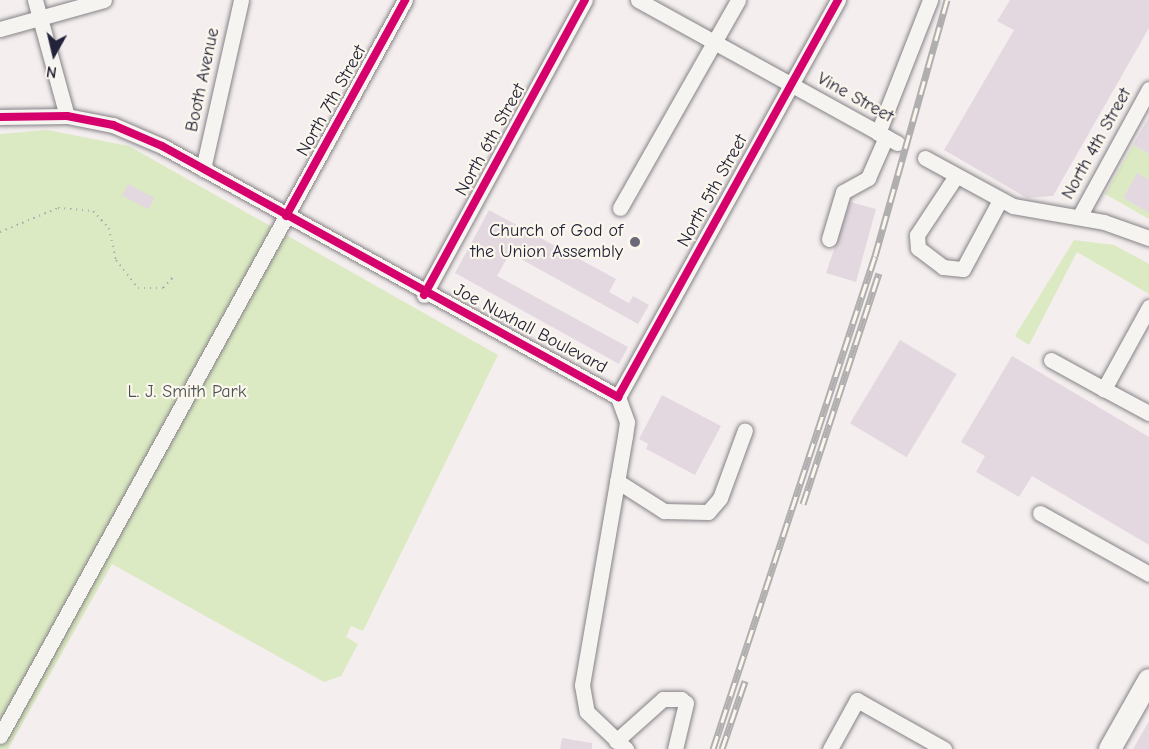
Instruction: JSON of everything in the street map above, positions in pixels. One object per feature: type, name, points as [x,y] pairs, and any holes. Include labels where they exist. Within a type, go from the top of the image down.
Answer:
[{"type":"highway","points":[[1110,749],[1149,680]]},
{"type":"street","points":[[35,0],[67,117]]},
{"type":"street","points":[[0,29],[104,0]]},
{"type":"street","name":"Booth Avenue","points":[[203,169],[241,0]]},
{"type":"street","name":"North 7th Street","points":[[0,736],[405,0]]},
{"type":"street","name":"North 6th Street","points":[[424,295],[585,0]]},
{"type":"street","name":"Vine Street","points":[[638,0],[887,137]]},
{"type":"street","points":[[620,208],[738,0]]},
{"type":"street","name":"North 5th Street","points":[[618,397],[789,84],[838,0]]},
{"type":"street","points":[[829,239],[843,192],[868,178],[887,137],[930,0]]},
{"type":"street","name":"North 4th Street","points":[[1079,217],[1149,89]]},
{"type":"street","name":"Joe Nuxhall Boulevard","points":[[0,117],[67,117],[113,125],[203,169],[424,295],[618,397]]},
{"type":"street","points":[[925,158],[1000,200],[1079,217],[1149,238]]},
{"type":"street","points":[[956,176],[917,235],[918,248],[943,267],[963,269],[1000,200]]},
{"type":"street","points":[[1104,389],[1149,307]]},
{"type":"street","points":[[1051,360],[1149,413]]},
{"type":"street","points":[[618,397],[627,422],[582,684],[587,712],[621,745],[663,699],[681,699],[686,703],[675,749]]},
{"type":"street","points":[[617,481],[664,512],[708,512],[720,498],[745,430]]},
{"type":"street","points":[[1040,513],[1149,574]]},
{"type":"street","points":[[830,749],[857,700],[944,749]]},
{"type":"path","points":[[0,232],[58,208],[93,211],[109,228],[116,260],[138,288],[163,288],[174,276]]},
{"type":"green space","name":"L. J. Smith Park","points":[[47,130],[129,146],[498,355],[363,631],[351,626],[346,637],[358,644],[341,676],[324,682],[112,564],[8,749],[0,749],[0,134]]},
{"type":"green space","points":[[1133,145],[1149,154],[1149,219],[1105,194]]},
{"type":"green space","points":[[1074,240],[1114,245],[1149,264],[1149,294],[1077,252],[1029,345],[1015,336]]},
{"type":"building","points":[[1010,0],[1149,0],[1149,28],[1053,196],[1027,198],[944,150],[1014,30],[997,21]]},
{"type":"building","points":[[1149,117],[1149,154],[1133,145]]},
{"type":"building","points":[[1137,173],[1149,180],[1149,213],[1123,198]]},
{"type":"building","points":[[128,184],[154,198],[148,210],[122,195]]},
{"type":"building","points":[[850,202],[876,209],[856,282],[826,273]]},
{"type":"building","points":[[489,210],[616,279],[609,292],[629,303],[633,296],[649,305],[638,324],[510,253],[497,276],[628,347],[619,364],[455,273]]},
{"type":"building","points":[[900,340],[957,374],[907,457],[850,423]]},
{"type":"building","points":[[1012,356],[1149,437],[1149,545],[1032,476],[1019,497],[976,472],[985,456],[961,442]]},
{"type":"building","points":[[662,395],[721,426],[695,475],[646,449],[648,444],[639,439]]},
{"type":"building","points":[[1149,721],[1149,749],[1133,749]]},
{"type":"building","points":[[562,738],[592,743],[592,749],[560,749]]},
{"type":"railway","points":[[713,749],[875,256],[947,0]]},
{"type":"railway","points":[[803,504],[879,273]]},
{"type":"railway","points":[[722,749],[745,681]]},
{"type":"cycle path","points":[[286,216],[405,0]]},
{"type":"cycle path","points":[[424,295],[585,0]]},
{"type":"cycle path","points":[[0,117],[67,116],[113,125],[162,146],[618,397],[838,0]]},
{"type":"place","name":"Church of God of the Union Assembly","points":[[635,242]]}]
